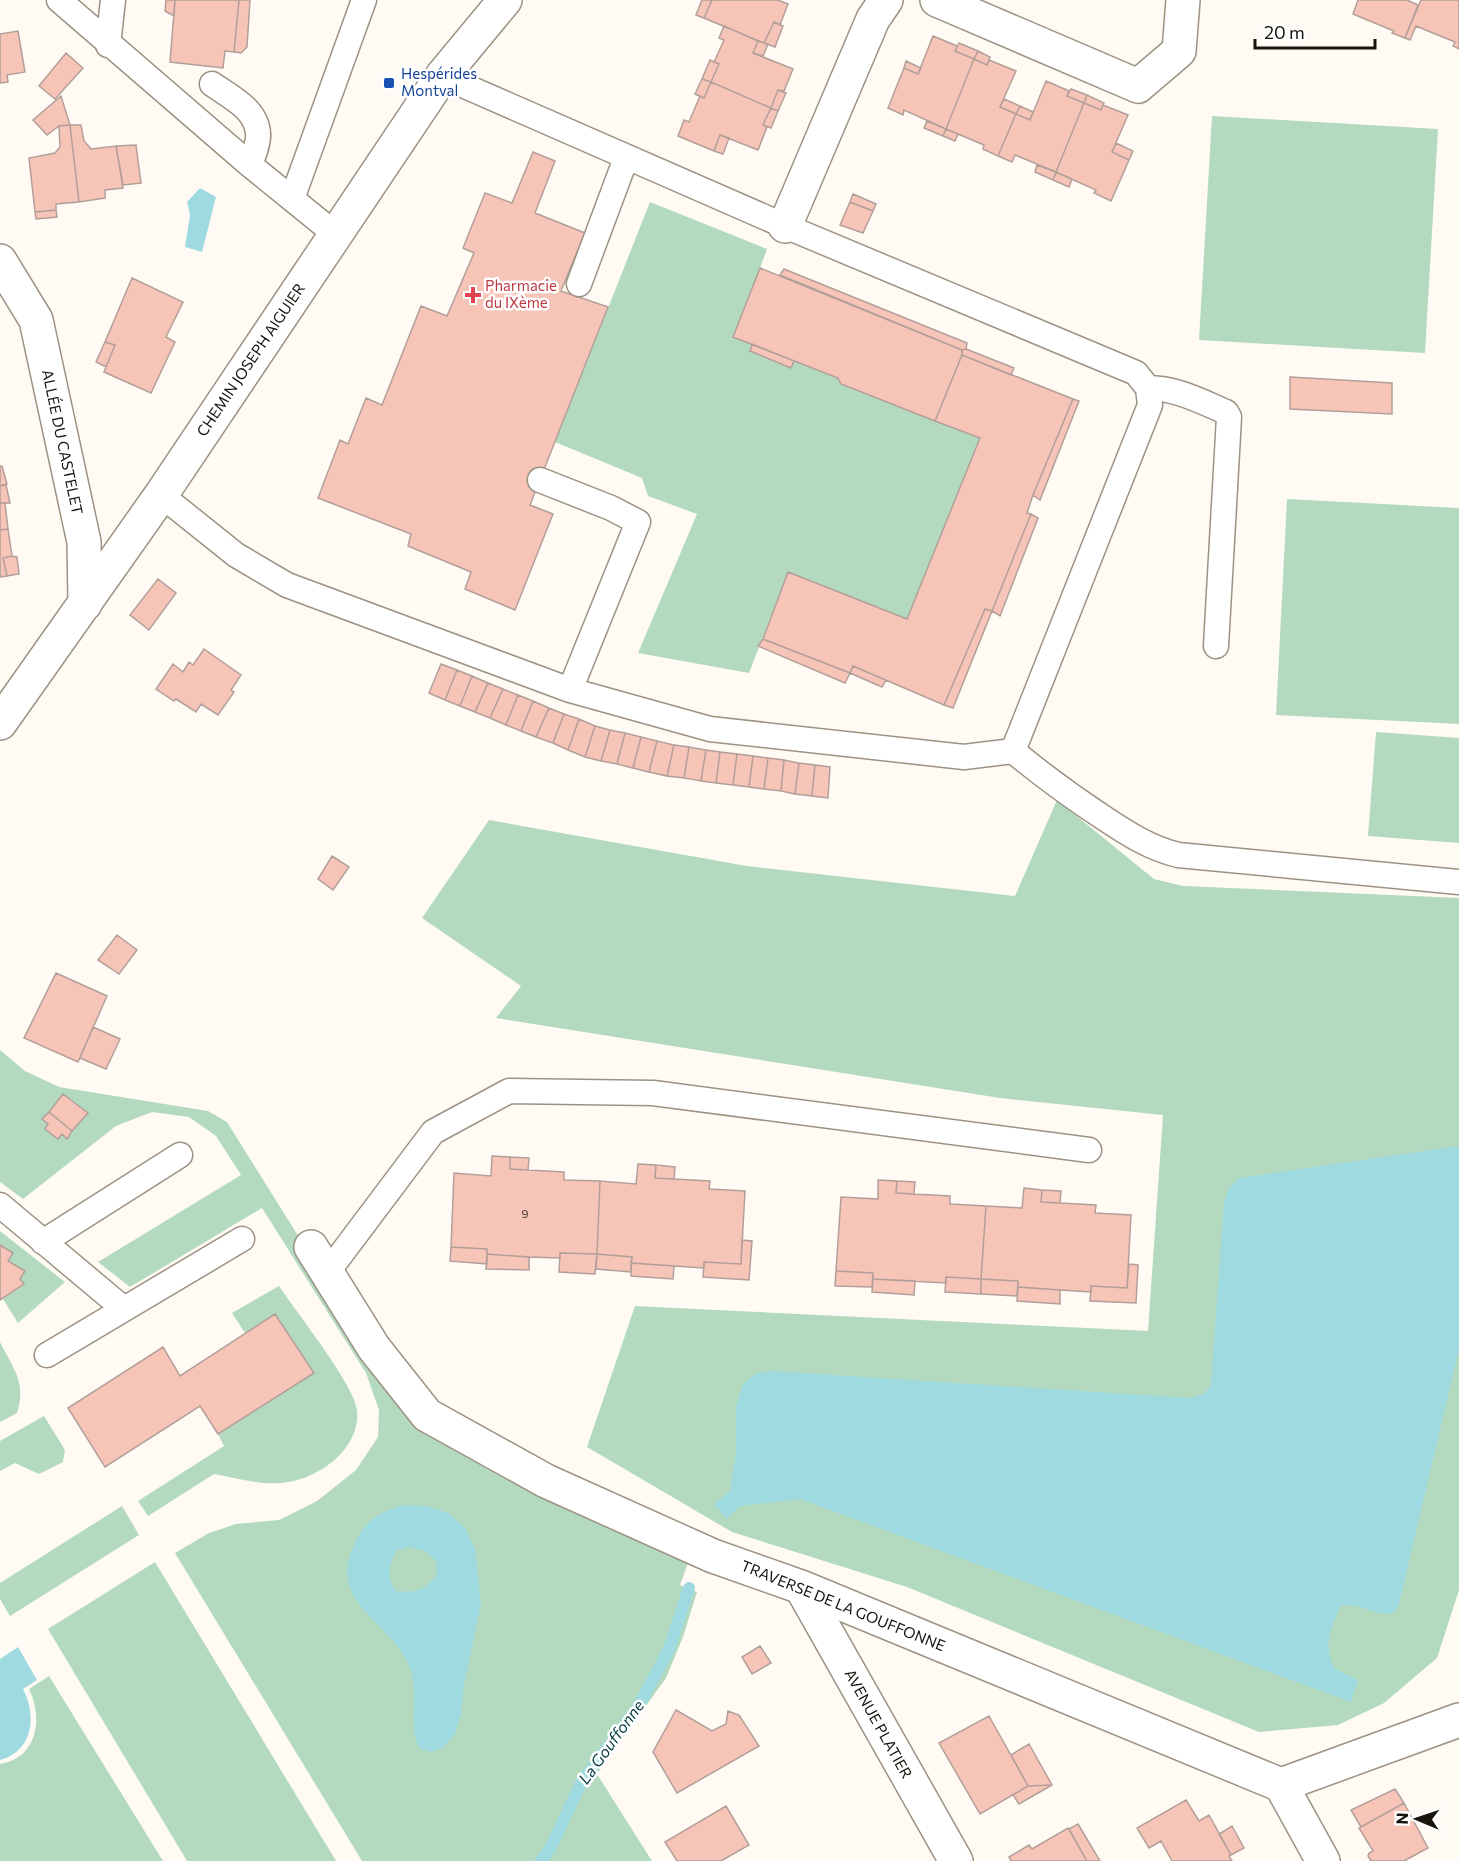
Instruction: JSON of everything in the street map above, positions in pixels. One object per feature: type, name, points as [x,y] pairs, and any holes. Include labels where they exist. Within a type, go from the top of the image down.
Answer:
[{"type":"street","name":"CHEMIN JOSEPH AIGUIER","points":[[0,723],[161,495],[442,76],[505,0]]},
{"type":"street","points":[[785,226],[873,19],[886,0]]},
{"type":"street","points":[[937,0],[1138,86],[1179,51],[1183,0]]},
{"type":"street","name":"ALLÉE DU CASTELET","points":[[5,279],[36,321],[84,542],[85,604]]},
{"type":"street","name":"TRAVERSE DE LA GOUFFONNE","points":[[319,1260],[374,1348],[427,1415],[546,1481],[713,1556],[801,1587],[1281,1785]]},
{"type":"street","name":"AVENUE PLATIER","points":[[801,1587],[956,1861]]},
{"type":"street","points":[[1323,1861],[1281,1785],[1459,1720]]},
{"type":"lane","points":[[59,0],[108,45],[335,234]]},
{"type":"lane","points":[[108,45],[113,0]]},
{"type":"lane","points":[[292,199],[364,0]]},
{"type":"lane","points":[[442,76],[626,158],[1136,373],[1148,388],[1150,405],[1013,751]]},
{"type":"lane","points":[[212,84],[243,106],[254,118],[258,135],[250,165]]},
{"type":"lane","points":[[579,284],[626,158]]},
{"type":"lane","points":[[1148,388],[1164,388],[1181,393],[1226,412],[1229,417],[1216,646]]},
{"type":"lane","points":[[540,480],[611,508],[638,522],[570,690]]},
{"type":"lane","points":[[161,495],[236,555],[287,585],[570,690],[710,729],[964,757],[1013,751],[1062,790],[1142,843],[1160,851],[1178,855],[1459,882]]},
{"type":"lane","points":[[319,1260],[433,1132],[508,1091],[653,1093],[1089,1150]]},
{"type":"lane","points":[[43,1242],[180,1155]]},
{"type":"lane","points":[[0,1205],[124,1309]]},
{"type":"lane","points":[[47,1355],[242,1239]]},
{"type":"green space","points":[[1212,116],[1438,129],[1425,353],[1199,340]]},
{"type":"green space","points":[[650,202],[767,249],[760,268],[750,351],[791,367],[794,361],[838,378],[842,384],[980,438],[907,619],[788,572],[749,673],[638,653],[697,514],[648,496],[642,478],[555,442]]},
{"type":"green space","points":[[1287,499],[1459,508],[1459,724],[1276,715]]},
{"type":"green space","points":[[1376,732],[1459,738],[1459,843],[1368,836]]},
{"type":"green space","points":[[1057,800],[1154,879],[1183,886],[1459,898],[1459,1590],[1437,1658],[1384,1703],[1338,1725],[1259,1732],[907,1587],[732,1532],[587,1447],[635,1306],[1148,1331],[1163,1115],[1000,1098],[496,1018],[521,986],[422,918],[489,820],[747,866],[1015,896]]},
{"type":"green space","points":[[0,1050],[25,1071],[59,1087],[208,1111],[227,1122],[377,1362],[422,1417],[690,1557],[680,1585],[697,1592],[683,1637],[666,1678],[597,1774],[652,1861],[362,1861],[175,1553],[209,1533],[236,1524],[279,1520],[317,1501],[356,1470],[378,1437],[379,1410],[366,1373],[262,1208],[130,1287],[98,1262],[241,1175],[216,1136],[189,1117],[152,1112],[116,1126],[23,1199],[0,1182]]},
{"type":"green space","points":[[0,1231],[65,1282],[18,1323],[3,1299],[24,1285],[20,1279],[25,1271],[8,1261],[13,1253],[0,1245]]},
{"type":"green space","points":[[279,1286],[336,1367],[354,1399],[357,1410],[352,1438],[334,1460],[309,1476],[295,1481],[265,1483],[214,1474],[148,1516],[138,1501],[224,1446],[218,1434],[313,1373],[275,1314],[245,1333],[232,1313]]},
{"type":"green space","points":[[0,1342],[17,1376],[20,1402],[17,1413],[0,1422]]},
{"type":"green space","points":[[44,1416],[65,1450],[63,1462],[39,1474],[15,1463],[0,1471],[0,1441]]},
{"type":"green space","points":[[122,1506],[139,1535],[10,1616],[0,1599],[0,1583]]},
{"type":"green space","points":[[155,1562],[336,1861],[187,1861],[48,1629]]},
{"type":"green space","points":[[49,1676],[163,1861],[0,1861],[0,1764],[23,1754],[30,1745],[36,1724],[36,1712],[29,1689]]},
{"type":"water","points":[[200,188],[216,197],[202,252],[185,247],[190,215],[187,202]]},
{"type":"water","points":[[1459,1146],[1459,1349],[1398,1608],[1391,1614],[1384,1614],[1354,1606],[1341,1606],[1331,1629],[1328,1643],[1334,1668],[1358,1680],[1351,1702],[800,1499],[740,1506],[727,1519],[714,1504],[730,1491],[736,1453],[736,1406],[743,1384],[756,1373],[772,1371],[1190,1398],[1204,1394],[1211,1385],[1224,1203],[1229,1188],[1239,1178]]},
{"type":"water","points":[[403,1505],[427,1506],[448,1513],[465,1528],[475,1549],[481,1604],[464,1685],[461,1714],[455,1734],[444,1747],[431,1752],[420,1749],[416,1740],[414,1688],[410,1668],[390,1637],[364,1611],[354,1597],[348,1582],[348,1564],[355,1543],[364,1528],[380,1514]],"holes":[[[408,1547],[425,1551],[436,1561],[437,1574],[419,1590],[396,1591],[391,1581],[390,1571],[396,1551]]]},
{"type":"water","points":[[18,1647],[37,1680],[23,1689],[31,1721],[25,1741],[19,1749],[0,1760],[0,1659]]},
{"type":"building","points":[[166,0],[175,0],[174,16],[165,11]]},
{"type":"building","points":[[175,0],[239,0],[234,52],[225,51],[223,68],[170,62]]},
{"type":"building","points":[[239,0],[250,0],[247,47],[241,53],[234,52]]},
{"type":"building","points":[[702,0],[712,0],[704,18],[696,15]]},
{"type":"building","points":[[712,0],[778,0],[788,4],[780,25],[774,22],[764,43],[704,18]]},
{"type":"building","points":[[1358,0],[1407,0],[1418,5],[1405,38],[1353,14]]},
{"type":"building","points":[[1421,0],[1459,0],[1459,49],[1453,46],[1455,42],[1416,26],[1410,40],[1405,38]]},
{"type":"building","points":[[774,22],[783,26],[775,47],[764,43]]},
{"type":"building","points":[[724,26],[758,41],[753,53],[793,69],[784,91],[778,90],[771,108],[711,82],[719,64],[714,62],[724,40],[719,38]]},
{"type":"building","points":[[18,31],[25,72],[7,75],[8,82],[0,83],[0,34]]},
{"type":"building","points":[[933,36],[957,46],[955,51],[974,59],[946,129],[904,110],[903,115],[888,108],[904,68],[918,74]]},
{"type":"building","points":[[758,41],[768,44],[763,56],[753,53]]},
{"type":"building","points":[[959,43],[978,51],[974,59],[955,51]]},
{"type":"building","points":[[978,51],[990,57],[987,65],[974,59]]},
{"type":"building","points":[[66,53],[83,68],[55,99],[39,86]]},
{"type":"building","points":[[974,59],[987,65],[989,60],[1016,71],[1000,107],[1016,114],[998,156],[983,149],[984,145],[946,129]]},
{"type":"building","points":[[710,60],[719,64],[711,82],[702,79]]},
{"type":"building","points":[[906,61],[921,68],[918,74],[904,68]]},
{"type":"building","points":[[702,79],[711,82],[704,98],[695,94]]},
{"type":"building","points":[[1046,81],[1069,91],[1067,96],[1084,103],[1056,172],[1015,155],[1012,162],[998,156],[1016,114],[1030,120]]},
{"type":"building","points":[[711,82],[771,108],[763,125],[767,127],[758,150],[720,135],[714,151],[678,136],[684,120],[689,122],[700,96],[704,98]]},
{"type":"building","points":[[1071,89],[1087,95],[1084,103],[1067,96]]},
{"type":"building","points":[[778,90],[786,93],[778,111],[771,108]]},
{"type":"building","points":[[1087,95],[1104,103],[1101,110],[1084,103]]},
{"type":"building","points":[[61,96],[70,125],[59,126],[47,135],[33,120]]},
{"type":"building","points":[[1004,99],[1020,106],[1016,114],[1000,107]]},
{"type":"building","points":[[1084,103],[1101,110],[1103,105],[1128,115],[1112,152],[1129,160],[1111,201],[1094,193],[1096,190],[1056,172]]},
{"type":"building","points":[[1020,106],[1033,112],[1030,120],[1016,114]]},
{"type":"building","points":[[771,108],[778,111],[771,128],[763,125]]},
{"type":"building","points":[[927,121],[946,129],[943,136],[924,128]]},
{"type":"building","points":[[70,125],[81,125],[84,141],[91,149],[116,146],[123,188],[105,190],[105,198],[79,202]]},
{"type":"building","points":[[70,125],[79,202],[56,204],[56,210],[35,212],[29,158],[55,153],[60,147],[59,126]]},
{"type":"building","points":[[946,129],[958,134],[955,141],[943,136]]},
{"type":"building","points":[[720,135],[729,138],[723,154],[714,151]]},
{"type":"building","points":[[1116,143],[1133,151],[1129,160],[1112,152]]},
{"type":"building","points":[[136,145],[141,183],[123,185],[116,146]]},
{"type":"building","points":[[533,152],[555,161],[535,213],[585,233],[561,291],[608,307],[530,505],[553,514],[515,610],[465,589],[471,572],[408,546],[411,534],[318,498],[340,440],[348,444],[366,398],[382,405],[421,306],[447,316],[474,253],[463,248],[485,193],[512,203]]},
{"type":"building","points":[[1037,165],[1056,172],[1053,180],[1035,172]]},
{"type":"building","points":[[1056,172],[1072,179],[1069,187],[1053,180]]},
{"type":"building","points":[[853,194],[876,204],[873,211],[850,202]]},
{"type":"building","points":[[850,202],[873,211],[863,233],[840,225]]},
{"type":"building","points":[[56,210],[57,217],[36,219],[35,212]]},
{"type":"building","points":[[760,268],[962,350],[935,421],[841,384],[838,378],[733,337]]},
{"type":"building","points":[[784,269],[967,343],[966,349],[962,350],[780,275]]},
{"type":"building","points":[[132,278],[183,302],[166,337],[175,342],[151,393],[104,372],[115,345],[105,342]]},
{"type":"building","points":[[105,342],[115,345],[106,367],[96,362]]},
{"type":"building","points":[[752,344],[794,361],[791,368],[750,351]]},
{"type":"building","points":[[966,349],[1014,368],[1011,375],[962,355],[962,350]]},
{"type":"building","points":[[962,355],[1073,399],[1033,495],[1027,513],[1031,514],[992,611],[985,609],[944,705],[853,666],[850,673],[763,639],[788,572],[907,619],[980,438],[935,421]]},
{"type":"building","points":[[1290,377],[1392,383],[1392,414],[1290,409]]},
{"type":"building","points":[[1073,399],[1079,401],[1040,500],[1033,495]]},
{"type":"building","points":[[0,466],[2,466],[7,484],[0,486]]},
{"type":"building","points":[[6,485],[10,503],[0,503],[0,486]]},
{"type":"building","points":[[0,503],[5,503],[8,529],[0,530]]},
{"type":"building","points":[[1031,514],[1038,518],[1000,616],[992,611]]},
{"type":"building","points":[[8,529],[12,556],[3,558],[7,576],[0,577],[0,530]]},
{"type":"building","points":[[17,557],[19,574],[7,576],[3,558]]},
{"type":"building","points":[[158,579],[176,593],[149,630],[130,615]]},
{"type":"building","points":[[985,609],[992,611],[953,708],[944,705]]},
{"type":"building","points":[[763,639],[850,673],[845,683],[758,646]]},
{"type":"building","points":[[204,649],[241,675],[231,690],[234,692],[218,715],[201,704],[196,712],[156,689],[173,664],[183,672],[189,662],[193,665]]},
{"type":"building","points":[[441,664],[457,670],[445,700],[429,693]]},
{"type":"building","points":[[853,666],[886,680],[882,687],[850,673]]},
{"type":"building","points":[[457,670],[472,676],[460,706],[445,700]]},
{"type":"building","points":[[472,676],[488,683],[475,712],[460,706]]},
{"type":"building","points":[[488,683],[503,689],[490,718],[475,712]]},
{"type":"building","points":[[503,689],[518,695],[506,725],[490,718]]},
{"type":"building","points":[[518,695],[533,701],[521,731],[506,725]]},
{"type":"building","points":[[533,701],[549,708],[536,737],[521,731]]},
{"type":"building","points":[[549,708],[564,714],[553,743],[536,737]]},
{"type":"building","points":[[564,714],[579,719],[568,750],[553,743]]},
{"type":"building","points":[[579,719],[595,726],[585,757],[568,750]]},
{"type":"building","points":[[595,726],[610,730],[601,761],[585,757]]},
{"type":"building","points":[[610,730],[625,733],[617,764],[601,761]]},
{"type":"building","points":[[625,733],[641,737],[633,768],[617,764]]},
{"type":"building","points":[[641,737],[657,741],[649,772],[633,768]]},
{"type":"building","points":[[657,741],[674,745],[667,776],[649,772]]},
{"type":"building","points":[[674,745],[689,747],[684,778],[667,776]]},
{"type":"building","points":[[689,747],[706,750],[701,781],[684,778]]},
{"type":"building","points":[[706,750],[720,752],[716,783],[701,781]]},
{"type":"building","points":[[720,752],[737,754],[733,785],[716,783]]},
{"type":"building","points":[[737,754],[753,756],[749,787],[733,785]]},
{"type":"building","points":[[753,756],[768,758],[764,789],[749,787]]},
{"type":"building","points":[[768,758],[784,760],[781,791],[764,789]]},
{"type":"building","points":[[784,760],[799,763],[795,794],[781,791]]},
{"type":"building","points":[[799,763],[815,765],[812,796],[795,794]]},
{"type":"building","points":[[815,765],[830,767],[828,798],[812,796]]},
{"type":"building","points":[[332,856],[349,867],[333,890],[318,879]]},
{"type":"building","points":[[117,935],[137,950],[119,974],[98,960]]},
{"type":"building","points":[[56,973],[107,996],[78,1062],[24,1038]]},
{"type":"building","points":[[93,1027],[120,1039],[106,1069],[80,1058]]},
{"type":"building","points":[[63,1094],[88,1113],[72,1131],[49,1112]]},
{"type":"building","points":[[49,1112],[72,1131],[67,1139],[62,1134],[58,1139],[45,1129],[48,1124],[42,1119]]},
{"type":"building","points":[[492,1156],[510,1157],[510,1169],[564,1172],[564,1180],[600,1181],[597,1254],[560,1253],[560,1258],[529,1257],[487,1254],[487,1249],[451,1247],[454,1173],[491,1176]]},
{"type":"building","points":[[510,1157],[529,1158],[528,1170],[510,1169]]},
{"type":"building","points":[[638,1164],[656,1165],[655,1178],[710,1181],[709,1189],[745,1191],[741,1264],[704,1262],[704,1268],[674,1266],[631,1263],[632,1257],[597,1254],[600,1181],[636,1184]]},
{"type":"building","points":[[656,1165],[675,1167],[674,1179],[655,1178]]},
{"type":"building","points":[[878,1180],[897,1181],[896,1193],[950,1196],[950,1204],[986,1206],[981,1279],[946,1277],[946,1283],[873,1279],[873,1273],[836,1271],[841,1197],[878,1199]]},
{"type":"building","points":[[897,1181],[915,1182],[914,1194],[896,1193]]},
{"type":"building","points":[[1024,1188],[1042,1190],[1041,1202],[1096,1205],[1095,1213],[1131,1215],[1127,1288],[1091,1286],[1091,1292],[1018,1287],[1018,1281],[981,1279],[986,1206],[1022,1208]]},
{"type":"building","points":[[1042,1190],[1061,1191],[1060,1203],[1041,1202]]},
{"type":"building","points":[[742,1240],[752,1241],[749,1280],[703,1277],[704,1262],[741,1264]]},
{"type":"building","points":[[0,1245],[13,1253],[8,1261],[25,1271],[20,1279],[24,1284],[0,1300]]},
{"type":"building","points":[[451,1247],[487,1249],[487,1264],[450,1261]]},
{"type":"building","points":[[560,1253],[597,1254],[595,1274],[559,1272]]},
{"type":"building","points":[[487,1254],[529,1257],[529,1270],[486,1269]]},
{"type":"building","points":[[597,1254],[632,1257],[631,1272],[596,1269]]},
{"type":"building","points":[[631,1263],[674,1266],[673,1279],[631,1276]]},
{"type":"building","points":[[1129,1264],[1138,1265],[1136,1303],[1090,1301],[1091,1286],[1127,1288]]},
{"type":"building","points":[[836,1271],[873,1273],[872,1287],[835,1286]]},
{"type":"building","points":[[946,1277],[981,1279],[981,1294],[945,1292]]},
{"type":"building","points":[[873,1279],[915,1281],[914,1295],[872,1292]]},
{"type":"building","points":[[981,1279],[1018,1281],[1017,1296],[981,1294]]},
{"type":"building","points":[[1018,1287],[1060,1290],[1060,1304],[1017,1301]]},
{"type":"building","points":[[275,1314],[314,1373],[218,1434],[200,1406],[105,1467],[68,1408],[163,1347],[180,1376]]},
{"type":"building","points":[[760,1646],[771,1663],[752,1674],[742,1657]]},
{"type":"building","points":[[676,1710],[712,1731],[726,1724],[728,1711],[739,1715],[759,1746],[677,1793],[653,1752]]},
{"type":"building","points":[[989,1716],[1028,1786],[980,1814],[939,1743]]},
{"type":"building","points":[[1029,1744],[1052,1785],[1028,1786],[1011,1755]]},
{"type":"building","points":[[1052,1785],[1019,1804],[1013,1795],[1028,1786]]},
{"type":"building","points":[[1395,1789],[1404,1803],[1361,1827],[1351,1810]]},
{"type":"building","points":[[1186,1800],[1199,1821],[1209,1815],[1232,1861],[1172,1861],[1161,1841],[1149,1848],[1137,1828]]},
{"type":"building","points":[[1404,1803],[1428,1848],[1404,1861],[1371,1861],[1368,1856],[1373,1851],[1359,1828]]},
{"type":"building","points":[[726,1806],[749,1845],[721,1861],[677,1861],[665,1842]]},
{"type":"building","points":[[1078,1824],[1100,1861],[1087,1861],[1069,1829]]},
{"type":"building","points":[[1232,1826],[1244,1848],[1231,1855],[1219,1834]]},
{"type":"building","points":[[1068,1828],[1087,1861],[1011,1861],[1009,1857],[1029,1845],[1032,1849]]},
{"type":"waterway","name":"La Gouffonne","points":[[541,1861],[551,1847],[582,1781],[638,1707],[669,1649],[689,1588]]},
{"type":"place","name":"Hespérides Montval","points":[[389,83]]},
{"type":"place","name":"Pharmacie du IXème","points":[[473,295]]}]
